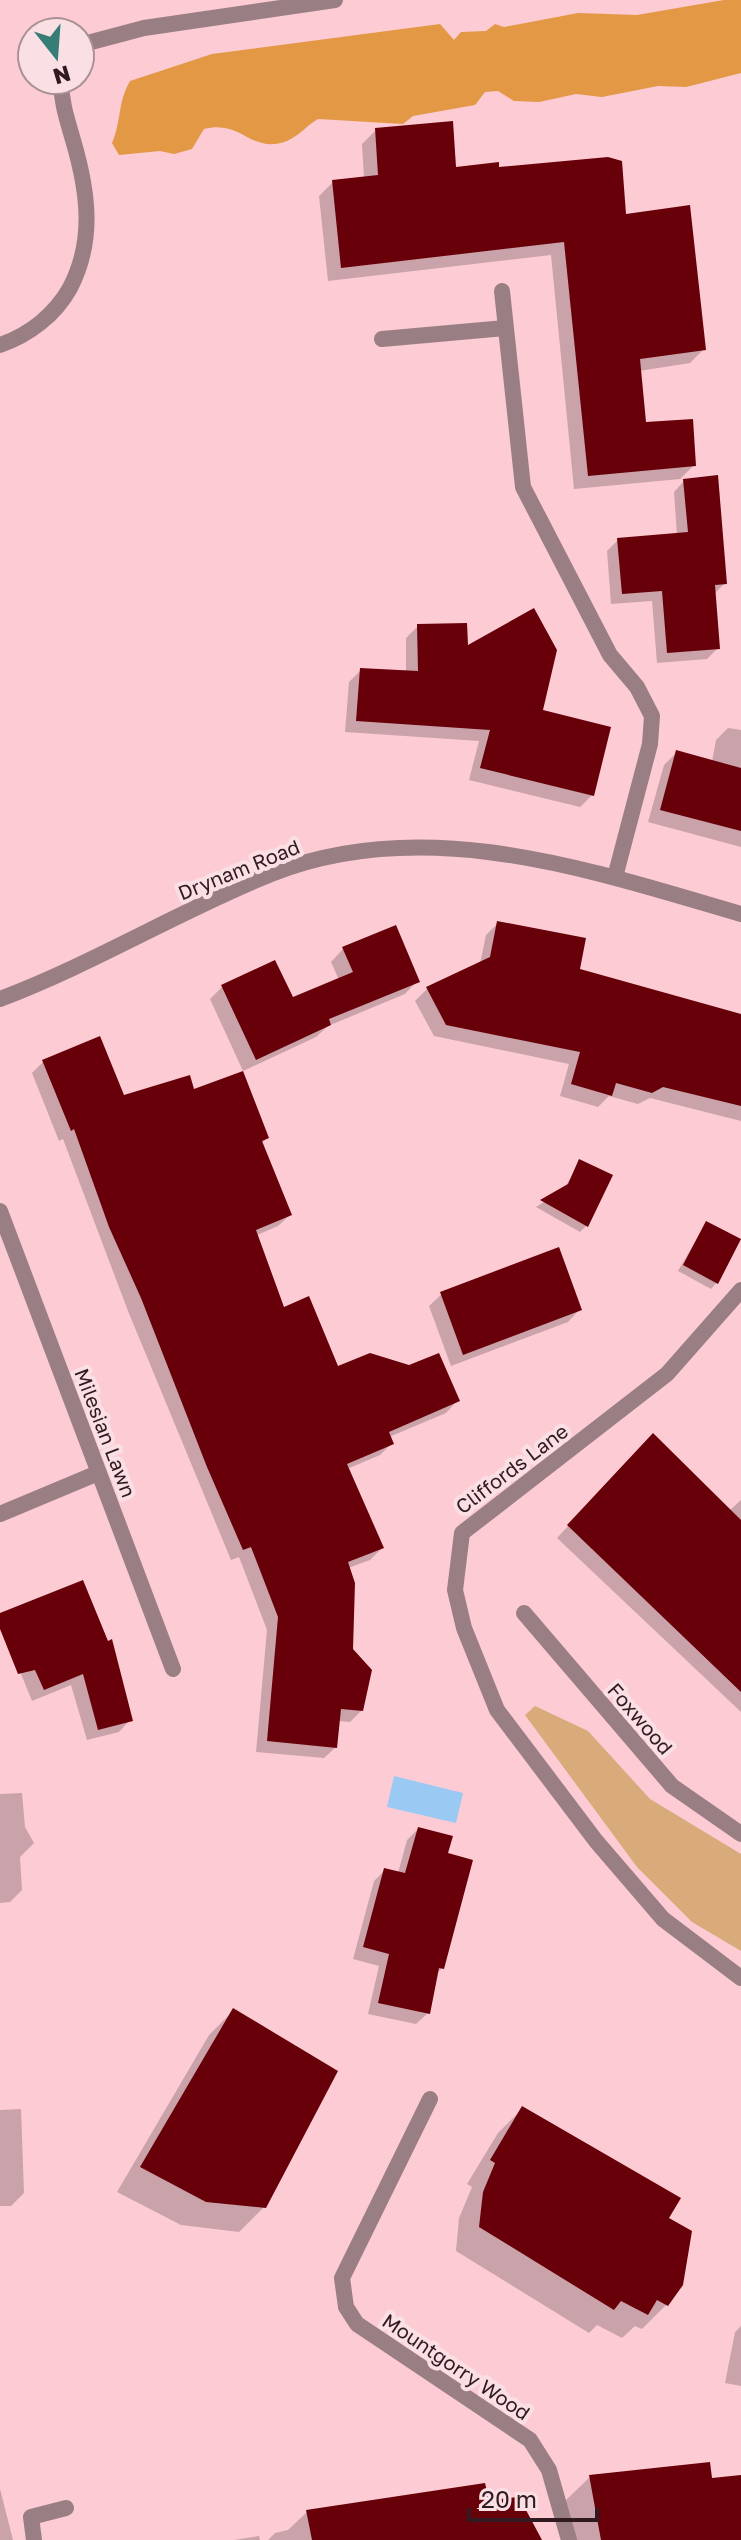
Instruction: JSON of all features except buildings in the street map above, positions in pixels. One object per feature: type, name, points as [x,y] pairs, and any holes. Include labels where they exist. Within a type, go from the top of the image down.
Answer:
[{"type":"street","points":[[96,41],[144,28],[335,0]]},
{"type":"street","points":[[0,345],[42,323],[63,300],[80,268],[86,245],[86,202],[63,112],[62,96]]},
{"type":"street","points":[[502,291],[523,487],[610,655],[637,687],[652,716],[650,744],[615,877]]},
{"type":"street","points":[[382,339],[505,328]]},
{"type":"street","name":"Drynam Road","points":[[0,999],[273,874],[333,855],[396,847],[454,847],[523,857],[615,877],[741,914]]},
{"type":"street","name":"Milesian Lawn","points":[[0,1211],[173,1669]]},
{"type":"street","name":"Cliffords Lane","points":[[741,1290],[667,1374],[462,1533],[455,1590],[464,1628],[497,1710],[596,1841],[663,1919],[741,1978]]},
{"type":"street","points":[[0,1514],[98,1473]]},
{"type":"street","name":"Foxwood","points":[[524,1613],[672,1786],[741,1834]]},
{"type":"street","name":"Mountgorry Wood","points":[[430,2099],[342,2278],[346,2307],[357,2324],[530,2440],[549,2470],[569,2540]]},
{"type":"street","points":[[34,2540],[31,2517],[66,2508]]},
{"type":"shaded area","points":[[724,0],[741,0],[741,73],[686,87],[658,86],[602,97],[576,94],[539,102],[514,101],[498,91],[485,92],[475,105],[413,116],[403,124],[318,119],[291,139],[275,144],[264,144],[217,127],[204,129],[192,149],[174,154],[160,151],[119,155],[112,143],[130,81],[212,54],[440,24],[454,40],[461,32],[486,31],[495,24],[504,27],[578,13],[637,15]]},
{"type":"shaded area","points":[[535,1706],[588,1731],[650,1799],[741,1854],[741,1951],[692,1922],[637,1867],[525,1715]]},
{"type":"water","points":[[394,1776],[463,1793],[456,1823],[387,1807]]}]
